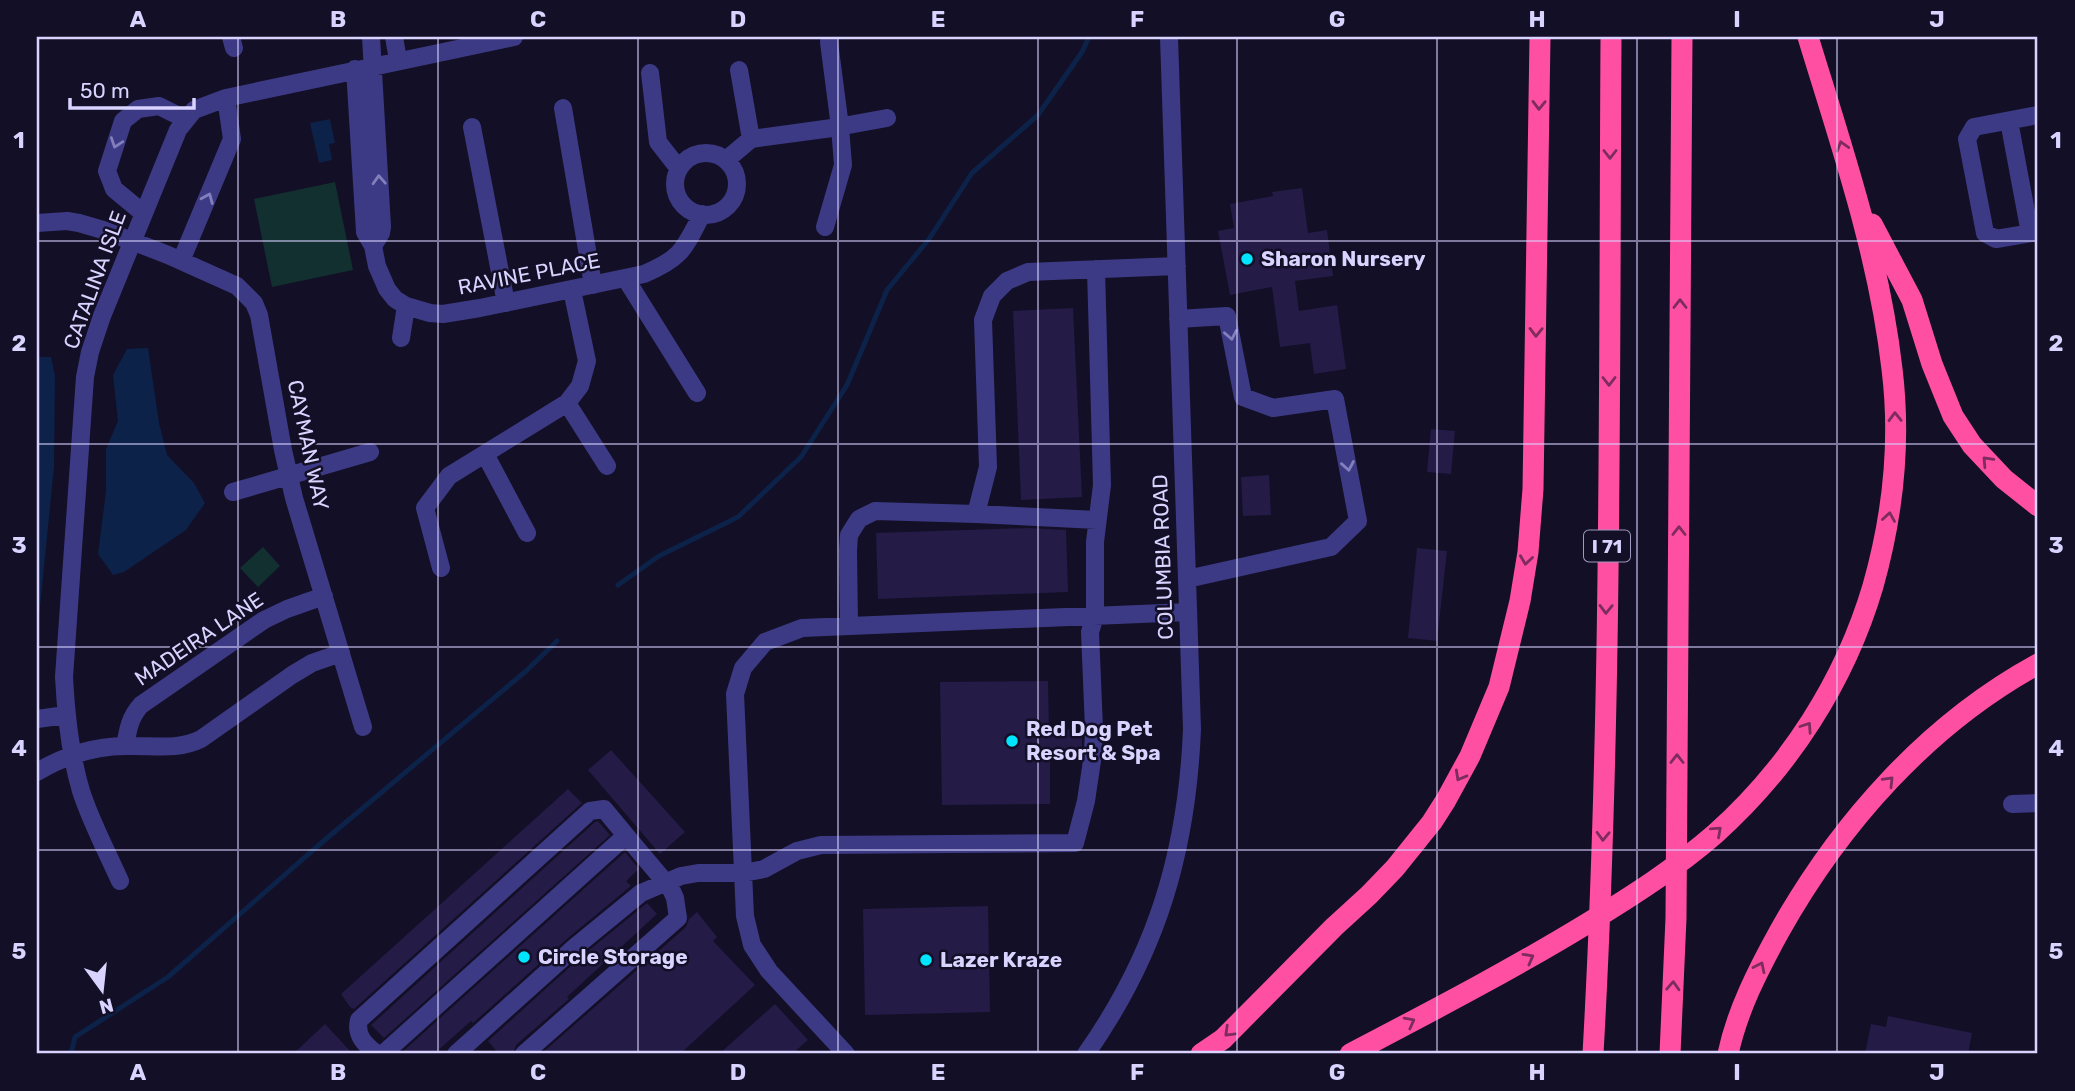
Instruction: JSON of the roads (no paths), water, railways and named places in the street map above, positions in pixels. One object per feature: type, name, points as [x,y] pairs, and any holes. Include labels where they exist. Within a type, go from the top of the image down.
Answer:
[{"type":"highway","points":[[1201,1054],[1223,1039],[1334,927],[1370,895],[1433,822],[1470,756],[1499,687],[1520,601],[1528,552],[1533,489],[1540,37]]},
{"type":"highway","name":"I 71","points":[[1593,1054],[1603,816],[1611,37]]},
{"type":"highway","points":[[1670,1054],[1676,918],[1682,37]]},
{"type":"highway","points":[[1350,1054],[1557,942],[1663,874],[1713,835],[1766,782],[1805,732],[1853,643],[1867,608],[1881,559],[1894,485],[1895,407],[1892,369],[1876,273],[1855,191],[1808,37]]},
{"type":"highway","points":[[1855,191],[1912,300],[1932,364],[1953,416],[1972,445],[2004,479],[2038,506]]},
{"type":"highway","points":[[1728,1054],[1731,1038],[1759,968],[1800,896],[1841,838],[1883,787],[1935,736],[1980,700],[2038,664]]},
{"type":"street","points":[[371,37],[363,68],[382,227],[373,246],[377,266],[387,289],[395,299],[406,306],[401,338]]},
{"type":"street","points":[[394,37],[398,60]]},
{"type":"street","points":[[143,213],[114,189],[107,171],[123,121],[138,109],[159,106],[185,119],[194,110],[226,98],[514,37]]},
{"type":"street","name":"COLUMBIA ROAD","points":[[1086,1054],[1133,979],[1153,934],[1172,876],[1183,828],[1190,766],[1192,729],[1169,37]]},
{"type":"street","points":[[825,227],[843,165],[829,43]]},
{"type":"street","points":[[739,70],[751,139]]},
{"type":"street","points":[[649,73],[658,142],[679,169]]},
{"type":"street","points":[[181,261],[232,138],[226,98]]},
{"type":"street","points":[[563,108],[593,285]]},
{"type":"street","points":[[2009,121],[2034,232],[1996,239],[1985,233],[1967,139],[1974,127],[2038,115]]},
{"type":"street","points":[[726,160],[751,139],[887,118]]},
{"type":"street","name":"CATALINA ISLE","points":[[120,881],[81,789],[66,715],[66,639],[85,377],[102,316],[143,213],[185,119]]},
{"type":"street","points":[[472,127],[506,303]]},
{"type":"street","points":[[701,153],[712,153],[726,160],[736,176],[737,186],[734,197],[727,205],[719,211],[702,214],[684,206],[675,188],[675,177],[679,169],[690,157],[701,153]]},
{"type":"street","name":"RAVINE PLACE","points":[[406,306],[430,313],[443,313],[506,303],[644,274],[668,264],[684,248],[702,214]]},
{"type":"street","name":"CAYMAN WAY","points":[[37,223],[67,221],[103,230],[237,286],[254,303],[259,314],[289,475],[363,727]]},
{"type":"street","points":[[976,514],[988,467],[983,320],[992,296],[1007,281],[1028,272],[1177,266]]},
{"type":"street","points":[[456,1054],[575,947],[641,893],[681,876],[698,873],[743,873],[764,869],[797,851],[821,845],[1075,843],[1086,801],[1094,729],[1090,632],[1095,616],[1095,542],[1102,485],[1097,269]]},
{"type":"street","points":[[626,279],[697,393]]},
{"type":"street","points":[[441,568],[425,508],[449,476],[567,403],[580,386],[587,361],[572,290]]},
{"type":"street","points":[[1178,319],[1227,316],[1243,397],[1273,408],[1335,399],[1358,521],[1331,547],[1187,579]]},
{"type":"street","points":[[567,403],[607,466]]},
{"type":"street","points":[[233,492],[370,452]]},
{"type":"street","points":[[485,454],[527,533]]},
{"type":"street","points":[[849,626],[849,535],[859,519],[876,511],[1097,520]]},
{"type":"street","name":"MADEIRA LANE","points":[[125,746],[129,723],[141,705],[264,620],[324,596]]},
{"type":"street","points":[[846,1054],[769,971],[752,945],[745,916],[735,694],[743,668],[765,642],[802,628],[1188,612]]},
{"type":"street","points":[[37,772],[57,760],[104,747],[178,747],[190,744],[292,675],[313,663],[341,653]]},
{"type":"street","points":[[37,719],[66,715]]},
{"type":"street","points":[[2012,803],[2038,803]]},
{"type":"street","points":[[377,1054],[359,1035],[359,1020],[590,811],[604,809],[665,883],[675,898],[678,918],[524,1054]]},
{"type":"street","points":[[383,1054],[621,840],[628,838]]},
{"type":"water","points":[[330,119],[335,143],[329,144],[332,160],[319,163],[310,123]]},
{"type":"water","points":[[148,348],[159,423],[167,455],[194,483],[205,503],[186,530],[124,572],[113,575],[98,554],[106,491],[106,449],[118,421],[113,375],[127,349]]},
{"type":"water","points":[[37,357],[51,357],[55,376],[54,467],[37,619]]},
{"type":"waterway","points":[[618,585],[659,556],[738,517],[801,457],[847,385],[887,290],[929,239],[972,173],[1038,115],[1082,52],[1089,37]]},
{"type":"waterway","points":[[71,1054],[75,1037],[168,977],[320,844],[526,671],[557,641]]},
{"type":"place","name":"Sharon Nursery","points":[[1247,259]]},
{"type":"place","name":"Red Dog Pet Resort & Spa","points":[[1012,741]]},
{"type":"place","name":"Circle Storage","points":[[524,957]]},
{"type":"place","name":"Lazer Kraze","points":[[926,960]]}]
